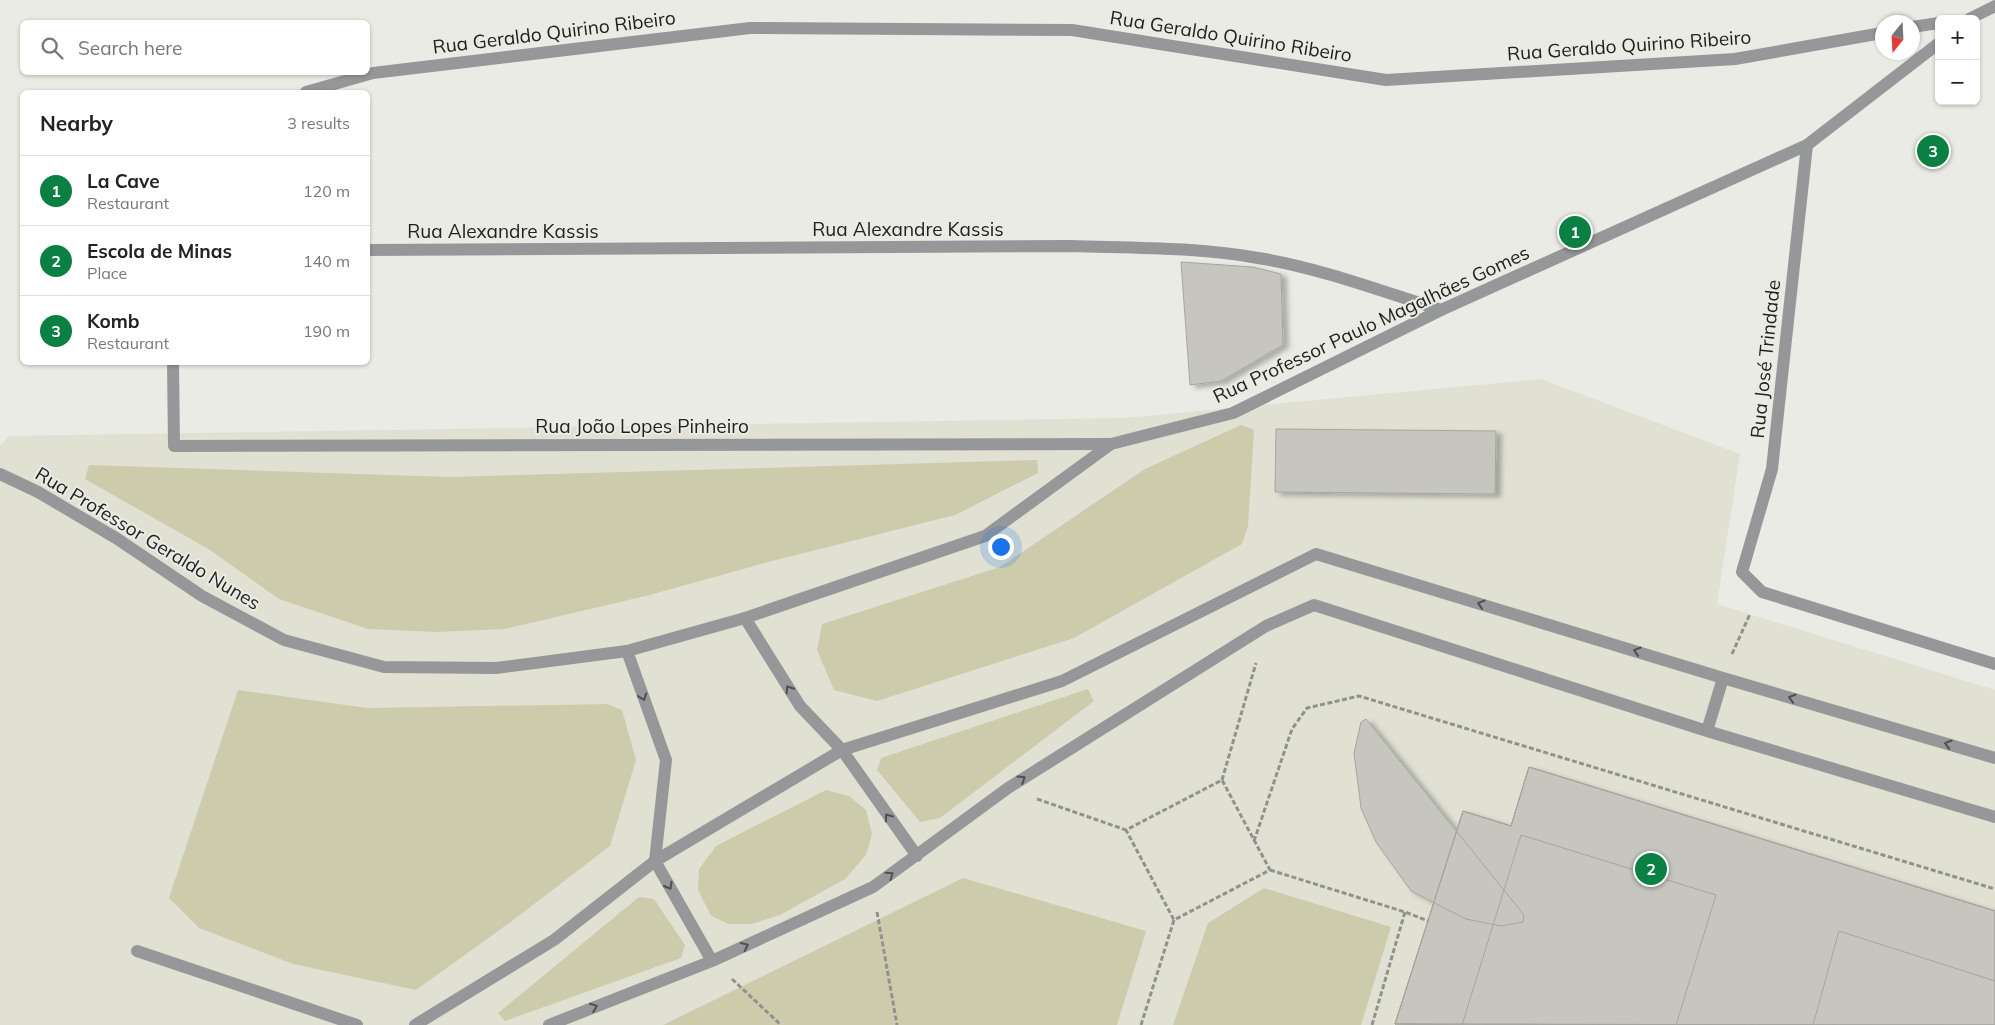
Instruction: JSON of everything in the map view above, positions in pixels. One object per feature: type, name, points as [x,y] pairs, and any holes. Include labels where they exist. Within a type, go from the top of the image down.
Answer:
[{"type":"street","points":[[1974,15],[1995,6]]},
{"type":"street","points":[[1920,26],[1935,24]]},
{"type":"street","name":"Rua Geraldo Quirino Ribeiro","points":[[370,74],[750,28],[1072,30],[1386,80],[1735,59],[1875,34]]},
{"type":"street","name":"Rua Professor Paulo Magalhães Gomes","points":[[745,618],[985,536],[1111,444],[1233,413],[1441,310],[1807,145],[1935,45]]},
{"type":"street","name":"Rua Geraldo Quirino Ribeiro","points":[[313,90],[365,75]]},
{"type":"street","name":"Rua José Trindade","points":[[1762,592],[1742,572],[1772,469],[1807,145]]},
{"type":"street","name":"Rua Alexandre Kassis","points":[[370,250],[1071,246],[1179,249],[1258,258],[1327,273],[1441,310]]},
{"type":"street","name":"Rua João Lopes Pinheiro","points":[[173,365],[174,446],[1111,444]]},
{"type":"street","name":"Rua Professor Geraldo Nunes","points":[[0,474],[38,492],[116,538],[202,596],[284,640],[384,667],[496,668],[627,651],[745,618]]},
{"type":"street","points":[[415,1025],[554,940],[655,861],[842,750],[1062,681],[1316,554],[1722,678],[1995,758]]},
{"type":"street","points":[[1762,592],[1995,664]]},
{"type":"street","points":[[549,1025],[712,961],[873,887],[1008,788],[1266,626],[1314,605],[1706,731],[1995,817]]},
{"type":"street","points":[[745,618],[800,706],[842,750],[916,856]]},
{"type":"street","points":[[627,651],[666,760],[655,861],[712,961]]},
{"type":"street","points":[[1706,731],[1722,678]]},
{"type":"street","points":[[137,951],[357,1025]]},
{"type":"path","points":[[1722,678],[1736,643],[1762,592]]},
{"type":"path","points":[[1266,626],[1222,780],[1254,841],[1270,870],[1406,912],[1428,921]]},
{"type":"path","points":[[1254,841],[1292,729],[1307,708],[1358,696],[1995,889]]},
{"type":"path","points":[[1126,830],[1222,780]]},
{"type":"path","points":[[1008,788],[1126,830],[1174,920],[1142,1025]]},
{"type":"path","points":[[1174,920],[1270,870]]},
{"type":"path","points":[[873,887],[897,1025]]},
{"type":"path","points":[[1372,1025],[1406,912]]},
{"type":"path","points":[[712,961],[781,1025]]},
{"type":"shaded area","points":[[1541,379],[1740,454],[1717,604],[1995,690],[1995,1025],[0,1025],[0,446],[9,436],[1124,418]]},
{"type":"green space","points":[[1241,425],[1254,430],[1248,526],[1242,544],[1074,638],[877,701],[834,690],[817,650],[822,624],[1000,567],[1145,469]]},
{"type":"green space","points":[[1037,460],[1038,473],[955,515],[772,561],[650,595],[505,629],[437,632],[368,629],[279,599],[210,550],[85,479],[89,465],[450,477]]},
{"type":"green space","points":[[1088,689],[1094,701],[940,818],[920,822],[877,770],[881,758]]},
{"type":"green space","points":[[238,690],[368,708],[607,704],[622,710],[636,760],[610,846],[512,921],[416,990],[293,964],[199,928],[169,898]]},
{"type":"green space","points":[[826,790],[849,796],[866,810],[872,834],[866,855],[845,879],[780,915],[752,924],[729,924],[711,916],[698,890],[699,869],[716,846]]},
{"type":"green space","points":[[963,878],[1146,931],[1117,1025],[663,1025]]},
{"type":"green space","points":[[1264,888],[1391,927],[1361,1025],[1173,1025],[1208,923]]},
{"type":"green space","points":[[639,897],[654,899],[685,945],[681,958],[505,1021],[498,1013]]},
{"type":"building","points":[[1181,262],[1253,267],[1281,274],[1283,345],[1221,381],[1190,385]]},
{"type":"building","points":[[1276,429],[1496,431],[1495,494],[1275,492]]},
{"type":"building","points":[[1366,719],[1524,915],[1523,922],[1501,926],[1466,919],[1411,891],[1376,842],[1361,808],[1354,753],[1361,722]]},
{"type":"building","points":[[1529,767],[1995,911],[1995,981],[1839,931],[1813,1025],[1395,1024],[1463,811],[1511,826]]},
{"type":"building","points":[[1529,767],[1995,911],[1995,1025],[1676,1025],[1716,895],[1521,835],[1462,1025],[1395,1024],[1463,811],[1511,826]]},
{"type":"building","points":[[1529,767],[1995,911],[1995,1025],[1395,1024],[1463,811],[1511,826]]},
{"type":"place","name":"Komb","points":[[1933,151]]},
{"type":"place","name":"La Cave","points":[[1575,232]]},
{"type":"place","name":"Escola de Minas","points":[[1651,869]]}]
